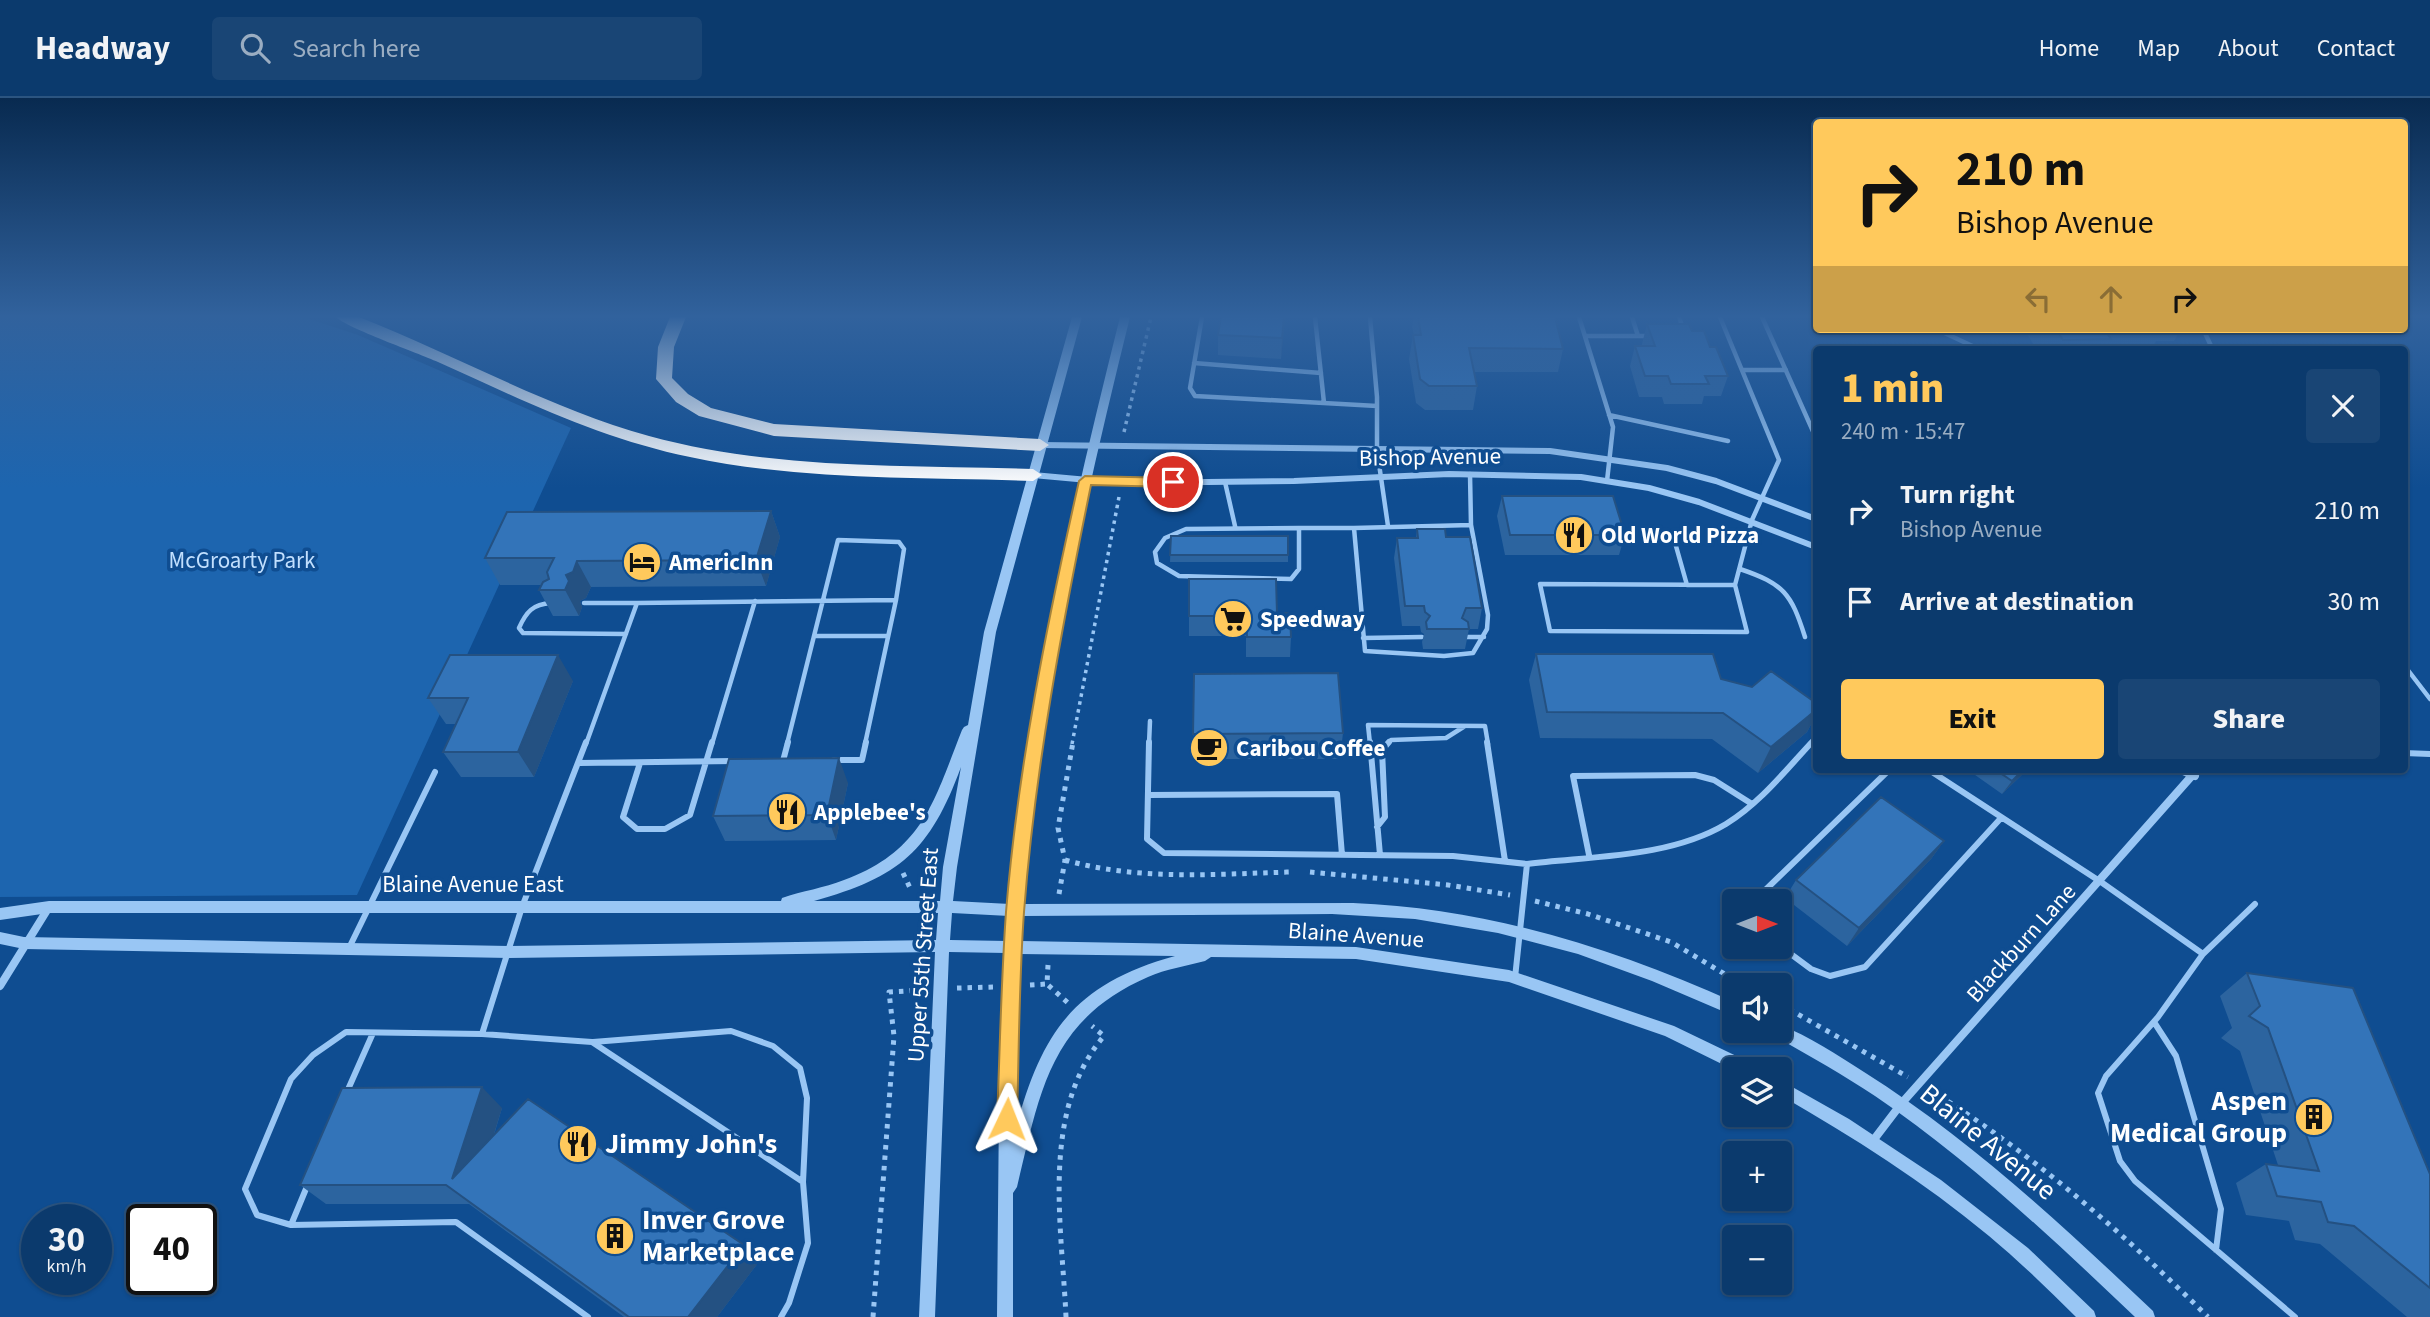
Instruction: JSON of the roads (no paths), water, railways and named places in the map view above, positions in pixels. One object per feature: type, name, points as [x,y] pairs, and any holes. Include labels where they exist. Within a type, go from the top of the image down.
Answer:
[{"type":"highway","points":[[480,374],[580,420],[689,452],[780,464],[1033,475]]},
{"type":"highway","points":[[664,374],[664,379],[682,398],[705,412],[774,430],[1040,445]]},
{"type":"street","name":"Upper 55th Street East","points":[[927,1317],[942,946],[950,867],[990,632],[1061,374]]},
{"type":"street","points":[[1005,1317],[1004,1208],[1015,911],[1036,740],[1062,589],[1111,374]]},
{"type":"street","name":"Bishop Avenue","points":[[1040,445],[1539,451],[1608,458],[1667,468],[1763,497],[1813,518]]},
{"type":"street","name":"Bishop Avenue","points":[[1033,475],[1121,483],[1470,474],[1581,477],[1686,498],[1752,520],[1813,546]]},
{"type":"street","points":[[765,907],[837,891],[870,876],[907,851],[934,815],[977,707]]},
{"type":"street","name":"Blackburn Lane","points":[[1872,1142],[1901,1104],[2196,773]]},
{"type":"street","points":[[0,986],[24,943],[49,907]]},
{"type":"street","name":"Blaine Avenue East","points":[[0,914],[49,907],[947,907]]},
{"type":"street","name":"Blaine Avenue","points":[[947,907],[1015,911],[1356,908],[1416,913],[1522,933],[1612,957],[1722,1004]]},
{"type":"street","points":[[0,938],[24,943],[509,952],[942,946]]},
{"type":"street","name":"Blaine Avenue","points":[[942,946],[1356,953],[1515,978],[1669,1031],[1723,1057]]},
{"type":"street","points":[[1004,1208],[1037,1083],[1058,1035],[1077,1012],[1106,991],[1144,972],[1219,951]]},
{"type":"street","name":"Blaine Avenue","points":[[1792,1038],[1815,1049],[1901,1104],[2057,1231],[2147,1317]]},
{"type":"street","points":[[1792,1094],[1872,1142],[2022,1253],[2088,1317]]},
{"type":"lane","points":[[1192,374],[1190,388],[1195,396],[1377,406]]},
{"type":"lane","points":[[1321,374],[1324,403]]},
{"type":"lane","points":[[1374,374],[1377,450],[1388,526]]},
{"type":"lane","points":[[1597,374],[1613,427],[1607,481]]},
{"type":"lane","points":[[1735,585],[1540,584],[1550,631],[1747,632],[1735,585],[1752,520],[1779,460],[1744,374]]},
{"type":"lane","points":[[1788,374],[1813,431]]},
{"type":"lane","points":[[1609,415],[1728,441]]},
{"type":"lane","points":[[1354,528],[1365,651],[1457,655],[1473,653],[1484,637],[1488,615],[1471,525],[1470,474]]},
{"type":"lane","points":[[1225,482],[1235,526]]},
{"type":"lane","points":[[1299,527],[1299,569],[1295,578],[1179,576],[1157,563],[1155,552],[1165,537],[1186,529],[1235,526],[1299,527],[1354,528],[1471,525]]},
{"type":"lane","points":[[1672,532],[1687,585]]},
{"type":"lane","points":[[783,761],[838,540],[899,542],[904,549],[896,600],[862,760],[822,760]]},
{"type":"lane","points":[[1741,569],[1784,585],[1793,599],[1805,637]]},
{"type":"lane","points":[[584,603],[896,600]]},
{"type":"lane","points":[[640,763],[623,817],[627,826],[636,830],[668,830],[680,824],[690,815],[755,601]]},
{"type":"lane","points":[[559,603],[540,603],[532,607],[519,628],[523,633],[534,635],[626,634]]},
{"type":"lane","points":[[482,1034],[522,907],[579,763],[637,603]]},
{"type":"lane","points":[[814,636],[888,636]]},
{"type":"lane","points":[[1463,637],[1484,637]]},
{"type":"lane","points":[[1363,638],[1422,638]]},
{"type":"lane","points":[[2408,670],[2430,699]]},
{"type":"lane","points":[[1150,721],[1147,839],[1164,853],[1453,856],[1527,864],[1664,845],[1712,831],[1752,804],[1813,741]]},
{"type":"lane","points":[[1380,855],[1368,725],[1485,726],[1505,861]]},
{"type":"lane","points":[[1377,827],[1385,817],[1382,750],[1391,740],[1446,738],[1465,726]]},
{"type":"lane","points":[[2408,753],[2430,754]]},
{"type":"lane","points":[[579,763],[745,761]]},
{"type":"lane","points":[[770,761],[796,761]]},
{"type":"lane","points":[[349,949],[435,772]]},
{"type":"lane","points":[[1766,889],[1886,773]]},
{"type":"lane","points":[[1933,773],[2101,882],[2203,954]]},
{"type":"lane","points":[[1590,855],[1573,776],[1695,775],[1714,780],[1752,804]]},
{"type":"lane","points":[[1148,795],[1337,794],[1342,855]]},
{"type":"lane","points":[[1792,955],[1811,970],[1830,976],[1866,967],[2001,818]]},
{"type":"lane","points":[[1515,978],[1522,933],[1527,864]]},
{"type":"lane","points":[[2255,904],[2203,954],[2154,1022],[2106,1076],[2098,1093],[2120,1161],[2135,1181],[2295,1317]]},
{"type":"lane","points":[[2154,1022],[2176,1056],[2221,1209],[2216,1250]]},
{"type":"lane","points":[[588,1317],[456,1222],[290,1225],[257,1215],[245,1189],[291,1079],[313,1055],[346,1032],[482,1034],[592,1042],[731,1031],[773,1046],[800,1068],[807,1098],[803,1182],[808,1242],[789,1303],[781,1317]]},
{"type":"lane","points":[[345,1097],[373,1033]]},
{"type":"lane","points":[[592,1042],[803,1182]]},
{"type":"lane","points":[[290,1225],[312,1174]]},
{"type":"place","name":"Old World Pizza","points":[[1574,535]]},
{"type":"place","name":"AmericInn","points":[[642,562]]},
{"type":"place","name":"Speedway","points":[[1233,619]]},
{"type":"place","name":"Caribou Coffee","points":[[1209,748]]},
{"type":"place","name":"Applebee's","points":[[787,812]]},
{"type":"place","name":"Aspen Medical Group","points":[[2314,1117]]},
{"type":"place","name":"Jimmy John's","points":[[578,1144]]},
{"type":"place","name":"Inver Grove Marketplace","points":[[615,1236]]},
{"type":"park label","name":"McGroarty Park","points":[[242,560]]}]
